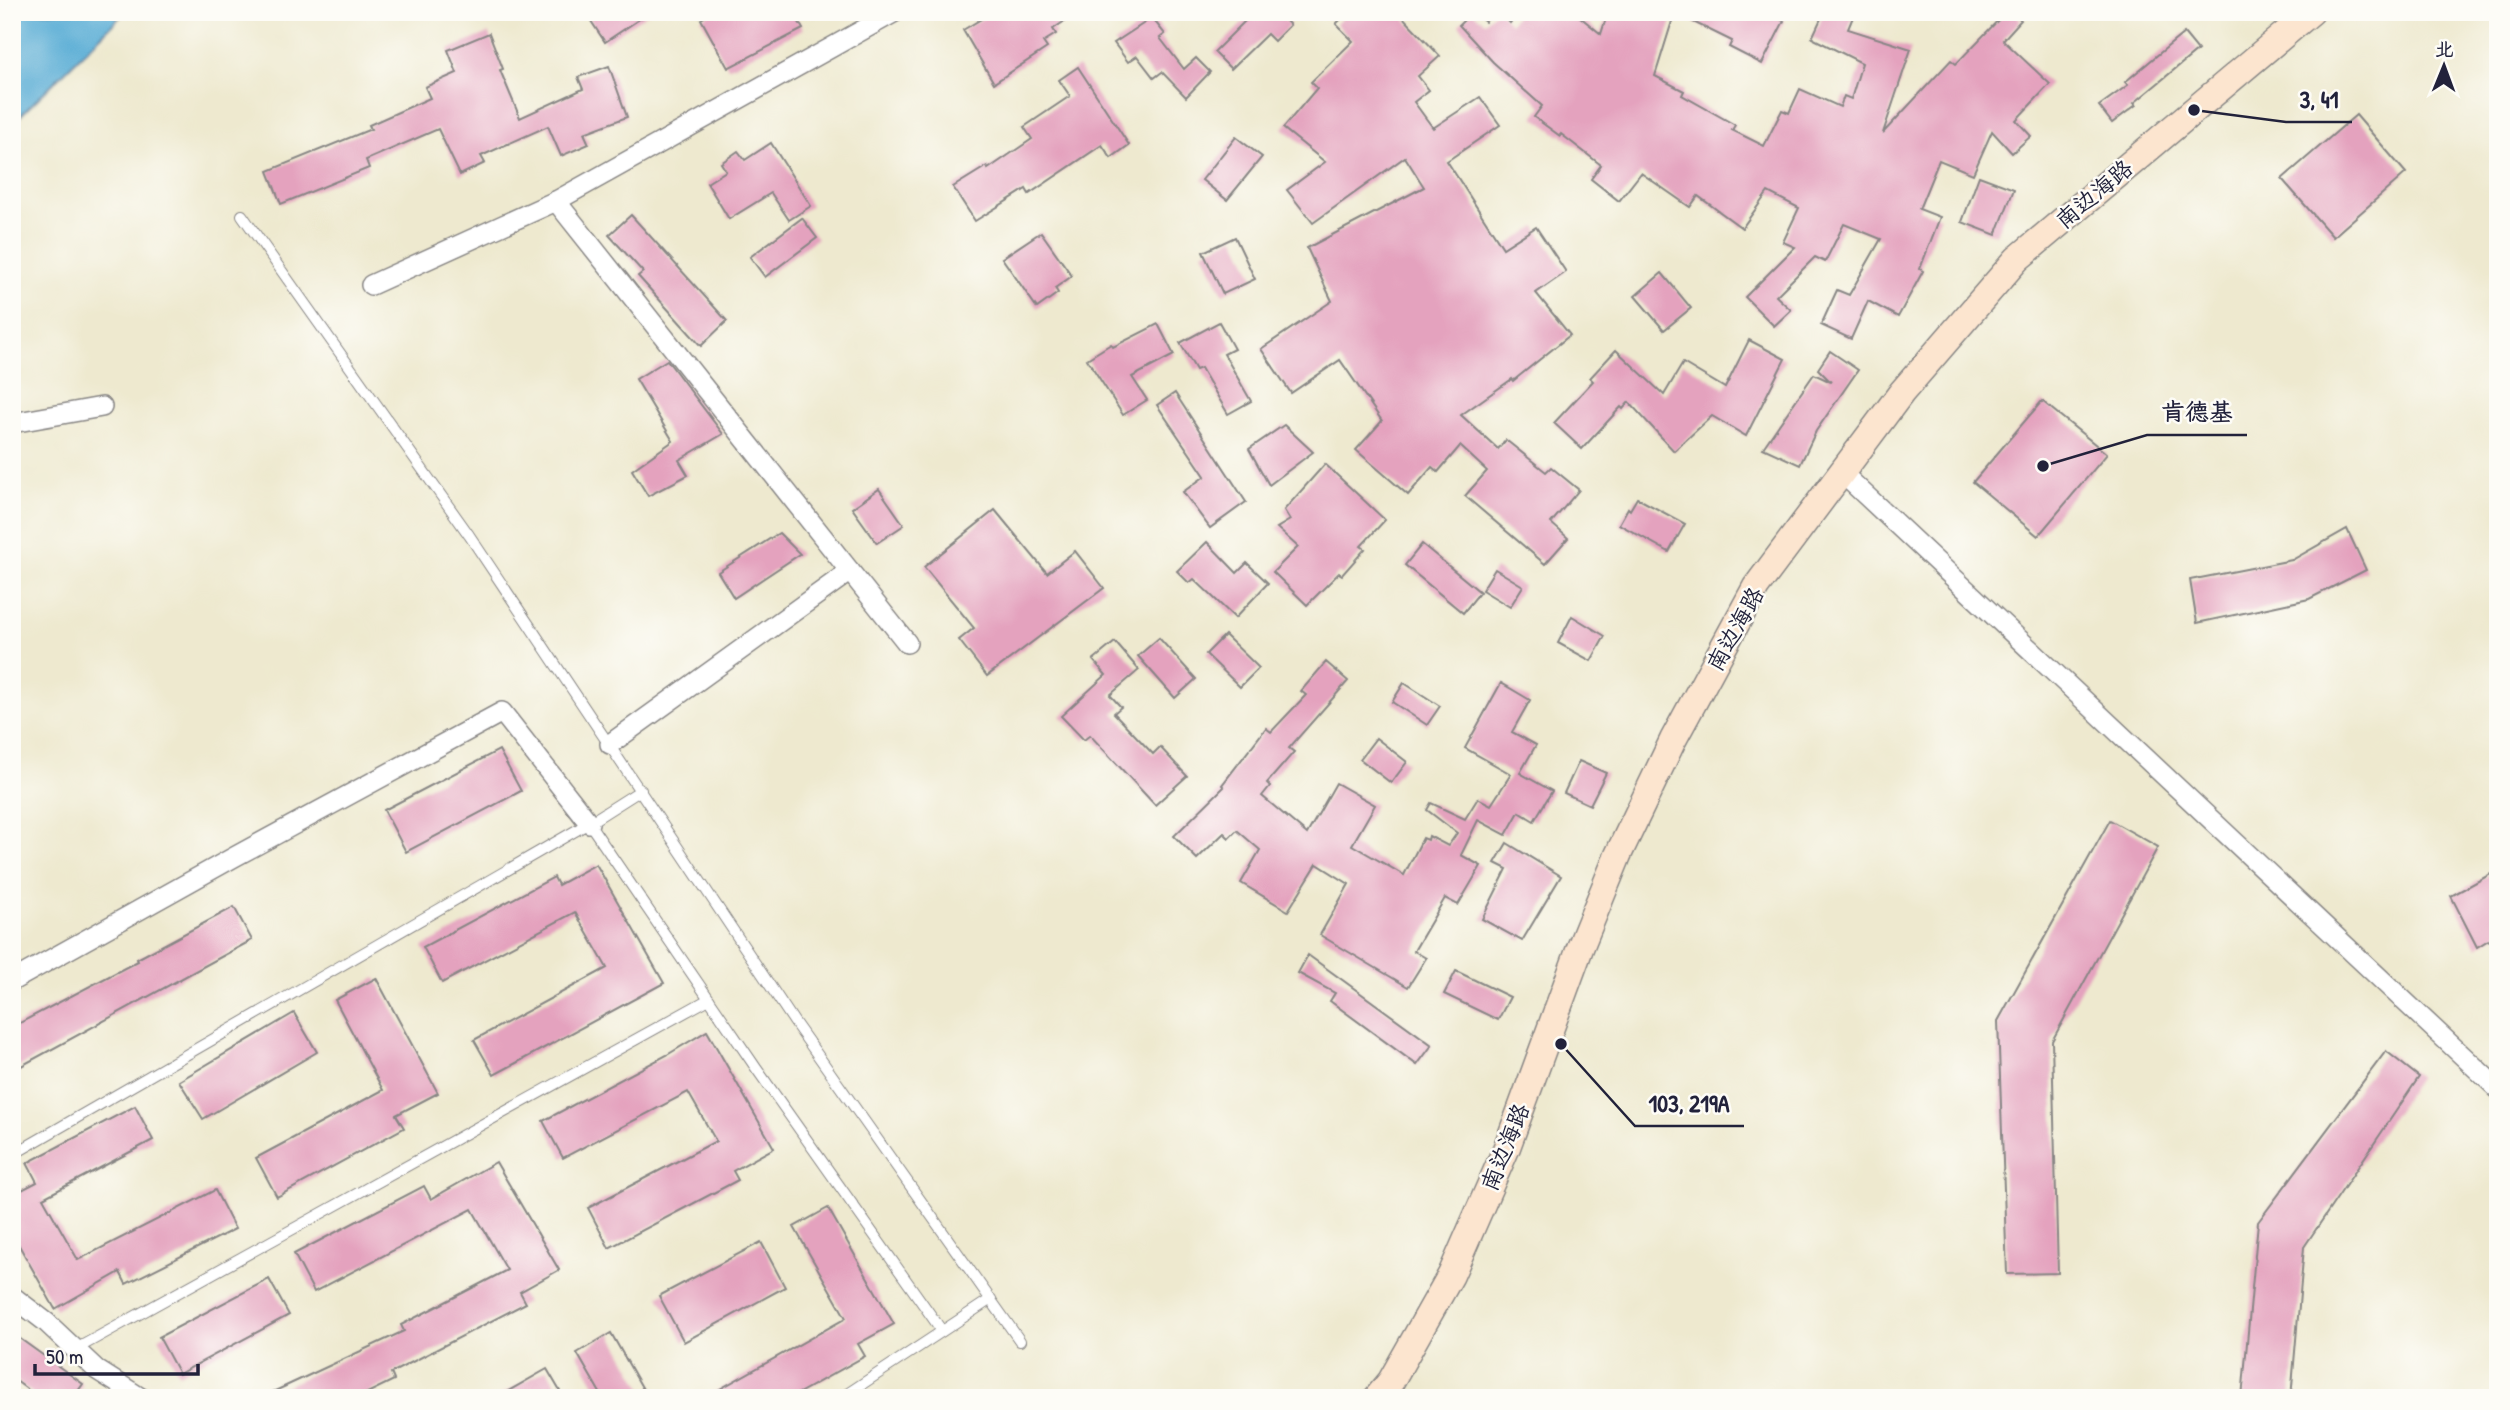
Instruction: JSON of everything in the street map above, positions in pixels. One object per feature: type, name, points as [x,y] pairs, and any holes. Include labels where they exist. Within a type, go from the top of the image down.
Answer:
[{"type":"main road","name":"南边海路","points":[[1377,1398],[1391,1381],[1451,1275],[1507,1147],[1580,948],[1618,855],[1673,740],[1756,587],[1902,392],[2018,259],[2311,12]]},
{"type":"street","points":[[371,285],[556,201],[895,12]]},
{"type":"street","points":[[556,201],[907,643]]},
{"type":"street","points":[[12,423],[102,407]]},
{"type":"street","points":[[1842,473],[2498,1089]]},
{"type":"street","points":[[610,744],[850,571]]},
{"type":"street","points":[[12,981],[502,712],[589,822]]},
{"type":"street","points":[[12,1296],[46,1322],[97,1370],[141,1398]]},
{"type":"lane","points":[[242,215],[469,535],[795,1023],[1020,1341]]},
{"type":"lane","points":[[12,1155],[641,790]]},
{"type":"lane","points":[[589,822],[709,999],[942,1331]]},
{"type":"lane","points":[[76,1349],[709,999]]},
{"type":"lane","points":[[841,1398],[991,1299]]},
{"type":"water","points":[[12,12],[125,12],[12,124]]},
{"type":"building","points":[[585,12],[650,12],[605,42]]},
{"type":"building","points":[[713,12],[793,12],[803,29],[728,68],[701,19]]},
{"type":"building","points":[[993,12],[1078,12],[1053,29],[1056,34],[1043,42],[1047,48],[994,83],[963,30]]},
{"type":"building","points":[[1254,12],[1277,12],[1290,25],[1274,41],[1267,34],[1231,69],[1214,52]]},
{"type":"building","points":[[1348,12],[1398,12],[1440,56],[1418,76],[1429,90],[1414,102],[1433,128],[1480,97],[1500,125],[1447,161],[1503,248],[1536,227],[1566,272],[1536,293],[1570,335],[1513,381],[1512,379],[1461,415],[1498,449],[1506,440],[1546,472],[1551,467],[1579,490],[1551,523],[1568,538],[1545,564],[1465,496],[1487,471],[1460,446],[1438,472],[1432,467],[1408,495],[1356,450],[1382,421],[1340,360],[1291,393],[1261,349],[1332,301],[1307,248],[1424,187],[1405,157],[1313,223],[1287,190],[1325,162],[1283,128],[1317,88],[1311,82],[1353,41],[1336,24]]},
{"type":"building","points":[[1472,12],[1485,22],[1495,12],[1500,12],[1510,23],[1519,12],[1574,12],[1601,34],[1608,12],[1657,12],[1673,18],[1655,76],[1684,91],[1682,95],[1735,125],[1732,130],[1764,146],[1782,110],[1789,113],[1800,89],[1840,107],[1844,96],[1851,99],[1862,63],[1812,38],[1824,12],[1855,12],[1848,29],[1911,49],[1883,133],[1951,60],[1956,64],[2006,12],[2013,12],[2021,20],[2003,40],[2050,84],[2016,120],[2031,136],[2012,153],[1992,131],[1973,174],[1939,160],[1919,209],[1940,217],[1920,269],[1923,271],[1898,317],[1868,301],[1851,339],[1821,325],[1837,290],[1849,295],[1881,239],[1844,224],[1825,262],[1815,257],[1776,296],[1791,310],[1774,326],[1745,297],[1795,247],[1783,242],[1799,208],[1768,192],[1742,228],[1698,196],[1690,207],[1641,173],[1619,201],[1591,179],[1601,165],[1534,117],[1542,106],[1493,62],[1459,25]]},
{"type":"building","points":[[1673,12],[1766,12],[1784,21],[1762,64],[1729,47],[1732,41]]},
{"type":"building","points":[[1152,18],[1165,34],[1160,38],[1184,69],[1196,58],[1210,72],[1186,97],[1162,72],[1154,78],[1137,56],[1128,62],[1114,43]]},
{"type":"building","points":[[489,33],[503,69],[500,70],[520,118],[583,89],[578,77],[609,66],[627,117],[584,133],[589,144],[561,156],[548,126],[481,156],[485,163],[460,175],[438,129],[366,160],[369,168],[281,204],[268,171],[371,129],[369,125],[430,98],[425,87],[457,73],[448,50]]},
{"type":"building","points":[[2184,33],[2198,50],[2112,123],[2099,106],[2128,85],[2125,82]]},
{"type":"building","points":[[1078,67],[1129,145],[1111,158],[1102,145],[1029,194],[1026,189],[975,221],[953,187],[987,166],[988,169],[1032,139],[1024,127],[1070,96],[1059,80]]},
{"type":"building","points":[[2356,115],[2406,173],[2333,237],[2282,179]]},
{"type":"building","points":[[1236,137],[1262,157],[1227,200],[1202,180]]},
{"type":"building","points":[[771,143],[811,206],[789,220],[771,193],[729,219],[707,183],[726,171],[721,163],[738,151],[745,160]]},
{"type":"building","points":[[1979,176],[2014,189],[1996,235],[1962,222]]},
{"type":"building","points":[[631,215],[727,321],[701,346],[638,276],[643,272],[609,235]]},
{"type":"building","points":[[802,218],[817,238],[765,277],[750,257]]},
{"type":"building","points":[[1041,232],[1072,276],[1055,288],[1058,293],[1037,308],[1002,258]]},
{"type":"building","points":[[1235,237],[1255,279],[1223,294],[1203,252]]},
{"type":"building","points":[[1662,273],[1691,308],[1664,330],[1635,296]]},
{"type":"building","points":[[1219,322],[1234,349],[1224,354],[1251,401],[1228,414],[1201,368],[1196,370],[1180,343]]},
{"type":"building","points":[[1158,324],[1174,355],[1132,377],[1147,400],[1123,415],[1087,359],[1111,344],[1113,347]]},
{"type":"building","points":[[1749,340],[1785,359],[1746,436],[1712,416],[1674,451],[1629,402],[1623,409],[1621,407],[1582,449],[1554,423],[1593,381],[1590,378],[1616,350],[1664,395],[1683,363],[1725,388]]},
{"type":"building","points":[[1830,351],[1858,370],[1816,431],[1800,465],[1763,448],[1814,374],[1831,382],[1818,369]]},
{"type":"building","points":[[667,360],[723,434],[679,460],[688,475],[648,496],[632,470],[673,441],[636,379]]},
{"type":"building","points":[[1175,393],[1246,502],[1210,528],[1183,492],[1205,476],[1157,405]]},
{"type":"building","points":[[2042,401],[2107,454],[2038,536],[1973,482]]},
{"type":"building","points":[[1284,425],[1313,452],[1269,485],[1249,449]]},
{"type":"building","points":[[1325,464],[1385,520],[1361,546],[1365,549],[1342,575],[1339,573],[1307,605],[1273,572],[1298,547],[1277,528],[1290,520],[1284,510]]},
{"type":"building","points":[[879,489],[904,525],[877,543],[852,508]]},
{"type":"building","points":[[1637,498],[1685,524],[1669,552],[1619,524]]},
{"type":"building","points":[[995,510],[1047,573],[1075,551],[1104,588],[987,676],[959,640],[974,628],[924,567]]},
{"type":"building","points":[[2347,529],[2366,570],[2309,599],[2197,623],[2190,580],[2292,560]]},
{"type":"building","points":[[779,533],[800,554],[734,598],[718,572]]},
{"type":"building","points":[[1207,542],[1237,573],[1247,563],[1268,583],[1235,618],[1194,579],[1189,583],[1177,571]]},
{"type":"building","points":[[1422,544],[1480,592],[1463,613],[1405,565]]},
{"type":"building","points":[[1495,569],[1523,586],[1510,607],[1482,590]]},
{"type":"building","points":[[1572,616],[1605,636],[1591,661],[1558,643]]},
{"type":"building","points":[[1225,635],[1259,668],[1240,687],[1206,654]]},
{"type":"building","points":[[1159,638],[1196,679],[1175,698],[1138,656]]},
{"type":"building","points":[[1115,642],[1139,670],[1110,695],[1121,707],[1114,713],[1153,754],[1160,747],[1187,776],[1155,805],[1090,735],[1084,740],[1061,716],[1106,675],[1093,660]]},
{"type":"building","points":[[1326,662],[1348,681],[1289,748],[1294,752],[1267,783],[1270,786],[1262,796],[1307,834],[1336,783],[1375,805],[1352,845],[1404,875],[1423,838],[1428,840],[1429,836],[1448,846],[1457,833],[1427,810],[1431,803],[1465,819],[1478,798],[1491,805],[1511,774],[1465,748],[1501,683],[1530,700],[1512,732],[1536,745],[1520,773],[1552,791],[1534,821],[1519,812],[1506,835],[1478,820],[1461,855],[1481,866],[1458,905],[1445,898],[1414,951],[1426,958],[1408,987],[1320,935],[1349,884],[1317,864],[1288,911],[1241,883],[1260,850],[1237,830],[1229,838],[1224,833],[1197,859],[1174,836],[1224,787],[1222,785],[1266,728],[1271,732],[1306,695],[1301,691]]},
{"type":"building","points":[[1404,683],[1440,706],[1427,725],[1392,702]]},
{"type":"building","points":[[1376,738],[1407,762],[1391,783],[1360,759]]},
{"type":"building","points":[[499,750],[521,791],[406,852],[384,810]]},
{"type":"building","points":[[1579,761],[1606,773],[1590,805],[1564,793]]},
{"type":"building","points":[[2110,820],[2158,847],[2052,1041],[2058,1273],[2007,1274],[1998,1021]]},
{"type":"building","points":[[1507,843],[1561,876],[1522,941],[1482,919],[1507,869],[1495,863]]},
{"type":"building","points":[[596,864],[664,983],[494,1075],[474,1040],[607,968],[575,912],[442,983],[423,947],[554,877],[558,885]]},
{"type":"building","points":[[2498,870],[2498,934],[2477,947],[2451,896]]},
{"type":"building","points":[[234,907],[252,940],[12,1071],[12,1027]]},
{"type":"building","points":[[1308,955],[1432,1045],[1417,1065],[1330,1001],[1335,993],[1298,973]]},
{"type":"building","points":[[1456,971],[1510,997],[1498,1020],[1444,994]]},
{"type":"building","points":[[376,978],[438,1093],[396,1115],[404,1128],[277,1197],[256,1158],[383,1090],[335,1000]]},
{"type":"building","points":[[294,1013],[317,1052],[203,1119],[179,1081]]},
{"type":"building","points":[[707,1031],[774,1148],[733,1171],[738,1180],[609,1248],[588,1208],[716,1141],[688,1092],[563,1158],[543,1121]]},
{"type":"building","points":[[2386,1051],[2419,1077],[2304,1247],[2291,1398],[2242,1398],[2258,1222]]},
{"type":"building","points":[[135,1106],[153,1140],[43,1198],[78,1260],[215,1190],[235,1229],[126,1284],[120,1272],[55,1309],[12,1233],[12,1195],[37,1182],[27,1163]]},
{"type":"building","points":[[496,1162],[559,1270],[520,1292],[526,1303],[391,1373],[394,1380],[357,1398],[260,1398],[404,1331],[401,1325],[507,1270],[472,1209],[314,1292],[294,1254],[424,1186],[431,1199]]},
{"type":"building","points":[[828,1208],[894,1324],[858,1344],[865,1356],[790,1398],[704,1398],[846,1318],[794,1227]]},
{"type":"building","points":[[761,1242],[785,1287],[684,1342],[659,1296]]},
{"type":"building","points":[[269,1279],[289,1315],[179,1374],[159,1337]]},
{"type":"building","points":[[611,1333],[648,1398],[603,1398],[577,1353]]},
{"type":"building","points":[[19,1338],[83,1384],[73,1398],[39,1398],[12,1378],[12,1348]]},
{"type":"building","points":[[547,1369],[564,1398],[496,1398]]},
{"type":"place","name":"3, 41","points":[[2194,110]]},
{"type":"place","name":"肯德基","points":[[2043,466]]},
{"type":"place","name":"103, 219A","points":[[1561,1044]]}]
